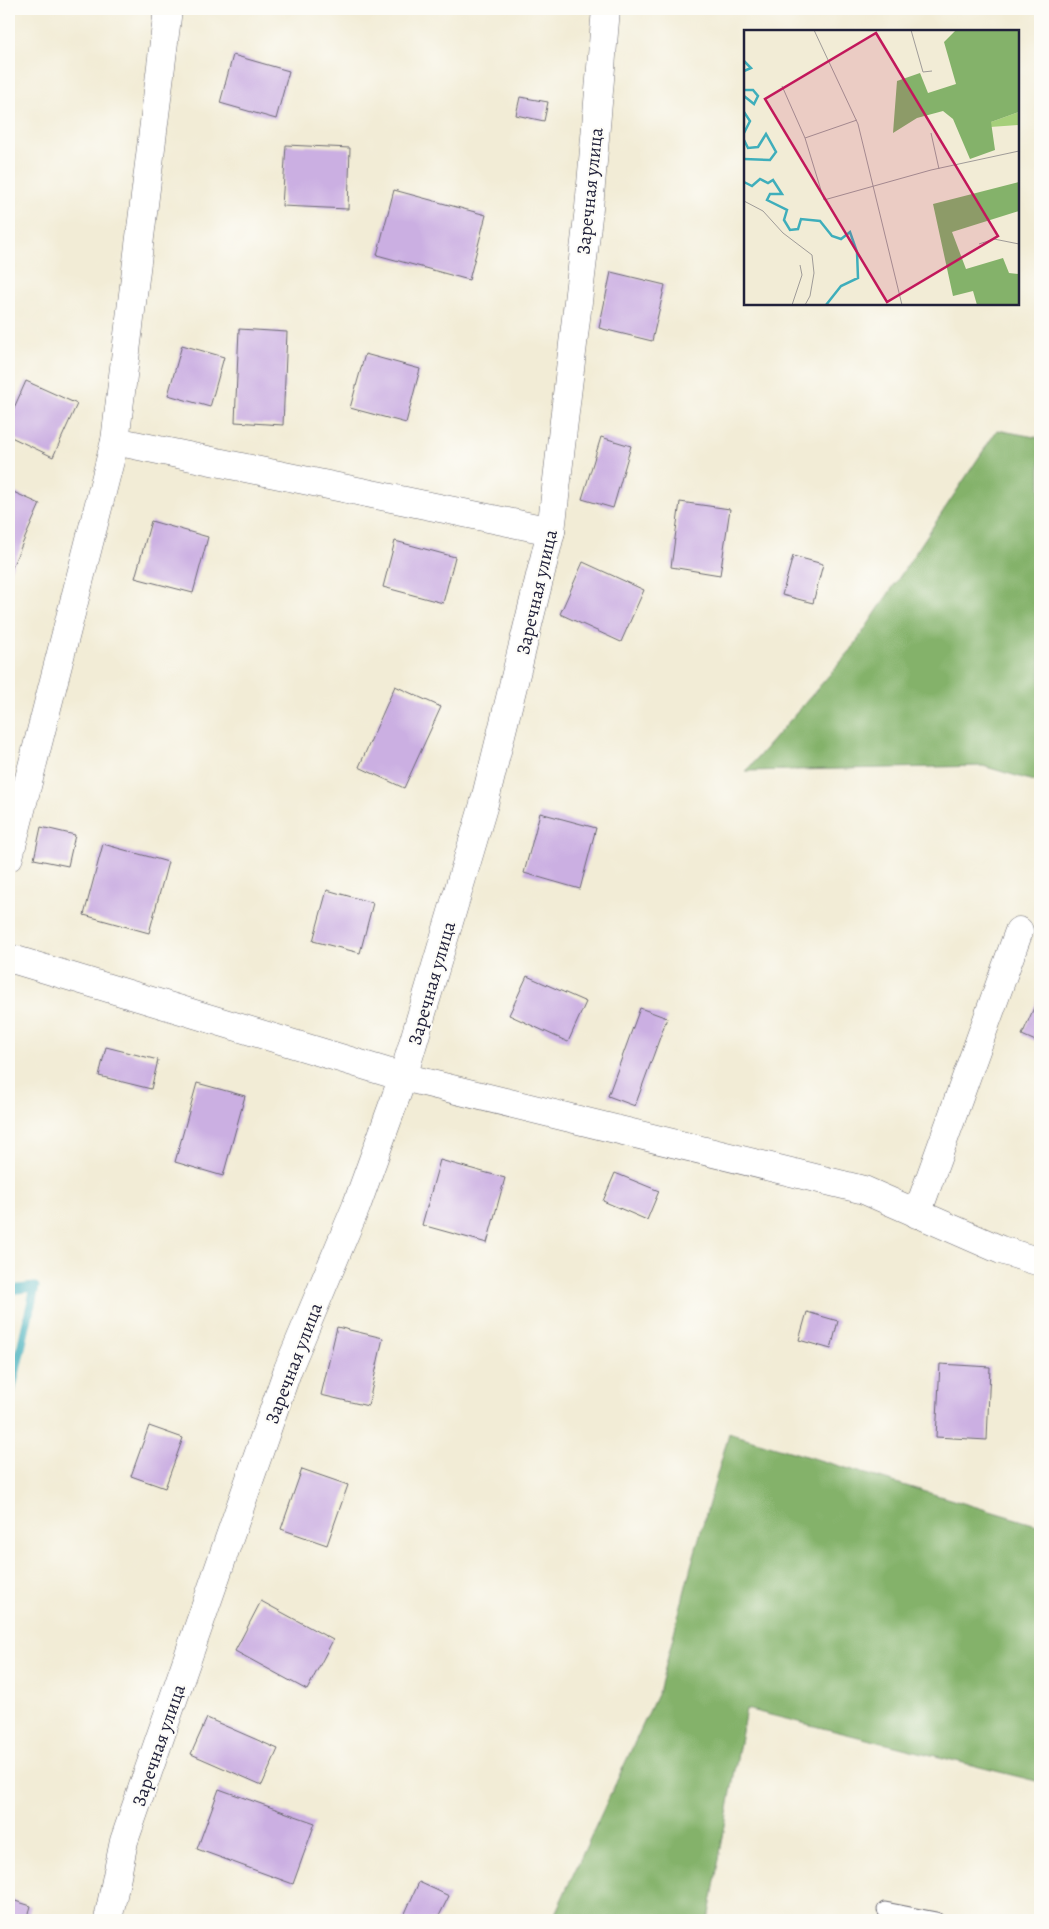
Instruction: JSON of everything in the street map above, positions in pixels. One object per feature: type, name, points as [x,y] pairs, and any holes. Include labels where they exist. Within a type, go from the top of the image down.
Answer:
[{"type":"street","points":[[9,857],[115,442],[168,9]]},
{"type":"street","name":"Заречная улица","points":[[108,1920],[124,1842],[285,1378],[356,1207],[403,1077],[484,804],[551,531],[589,208],[606,9]]},
{"type":"street","points":[[115,442],[551,531]]},
{"type":"street","points":[[917,1214],[1019,931]]},
{"type":"street","points":[[9,958],[403,1077],[864,1190],[1001,1250],[1040,1262]]},
{"type":"lane","points":[[885,1910],[936,1920]]},
{"type":"green space","points":[[997,430],[1040,438],[1040,783],[983,766],[746,771],[851,650]]},
{"type":"green space","points":[[729,1433],[1040,1526],[1040,1782],[746,1709],[708,1920],[552,1920],[660,1688],[691,1566]]},
{"type":"building","points":[[233,55],[289,71],[276,119],[220,103]]},
{"type":"building","points":[[520,97],[548,102],[544,121],[516,115]]},
{"type":"building","points":[[286,145],[350,148],[348,209],[282,206]]},
{"type":"building","points":[[394,190],[486,215],[469,280],[377,255]]},
{"type":"building","points":[[611,272],[665,285],[652,341],[599,328]]},
{"type":"building","points":[[239,329],[287,332],[283,425],[235,422]]},
{"type":"building","points":[[182,345],[224,357],[210,407],[168,395]]},
{"type":"building","points":[[365,354],[420,369],[406,423],[350,408]]},
{"type":"building","points":[[26,381],[77,404],[53,457],[9,436],[9,419]]},
{"type":"building","points":[[601,437],[631,446],[613,508],[582,499]]},
{"type":"building","points":[[9,490],[40,504],[9,574]]},
{"type":"building","points":[[680,502],[730,509],[720,575],[671,567]]},
{"type":"building","points":[[151,521],[208,537],[193,593],[135,578]]},
{"type":"building","points":[[395,541],[455,557],[443,603],[383,587]]},
{"type":"building","points":[[793,556],[823,564],[813,603],[782,595]]},
{"type":"building","points":[[583,562],[644,590],[621,642],[560,614]]},
{"type":"building","points":[[395,686],[441,707],[404,788],[359,767]]},
{"type":"building","points":[[540,813],[596,828],[580,889],[524,873]]},
{"type":"building","points":[[41,827],[75,835],[68,866],[34,859]]},
{"type":"building","points":[[103,844],[168,862],[149,933],[84,915]]},
{"type":"building","points":[[327,890],[373,903],[360,953],[313,941]]},
{"type":"building","points":[[527,976],[586,1002],[568,1042],[509,1015]]},
{"type":"building","points":[[1040,994],[1040,1043],[1022,1035]]},
{"type":"building","points":[[640,1008],[667,1018],[635,1106],[608,1096]]},
{"type":"building","points":[[106,1047],[158,1060],[151,1089],[99,1076]]},
{"type":"building","points":[[197,1083],[245,1096],[223,1176],[175,1162]]},
{"type":"building","points":[[440,1160],[505,1178],[487,1243],[422,1225]]},
{"type":"building","points":[[615,1173],[659,1191],[647,1220],[603,1201]]},
{"type":"building","points":[[807,1312],[838,1321],[831,1349],[799,1340]]},
{"type":"building","points":[[337,1327],[383,1338],[368,1406],[321,1395]]},
{"type":"building","points":[[940,1364],[990,1367],[987,1440],[936,1437]]},
{"type":"building","points":[[149,1426],[183,1438],[165,1488],[131,1476]]},
{"type":"building","points":[[302,1469],[348,1485],[327,1545],[281,1529]]},
{"type":"building","points":[[261,1601],[333,1640],[307,1690],[235,1651]]},
{"type":"building","points":[[207,1718],[278,1749],[262,1785],[191,1754]]},
{"type":"building","points":[[219,1789],[315,1823],[293,1884],[197,1849]]},
{"type":"building","points":[[419,1882],[449,1896],[437,1920],[402,1920]]},
{"type":"building","points":[[9,1899],[31,1906],[27,1920],[9,1920]]},
{"type":"waterway","points":[[9,1290],[35,1287],[9,1401]]}]
